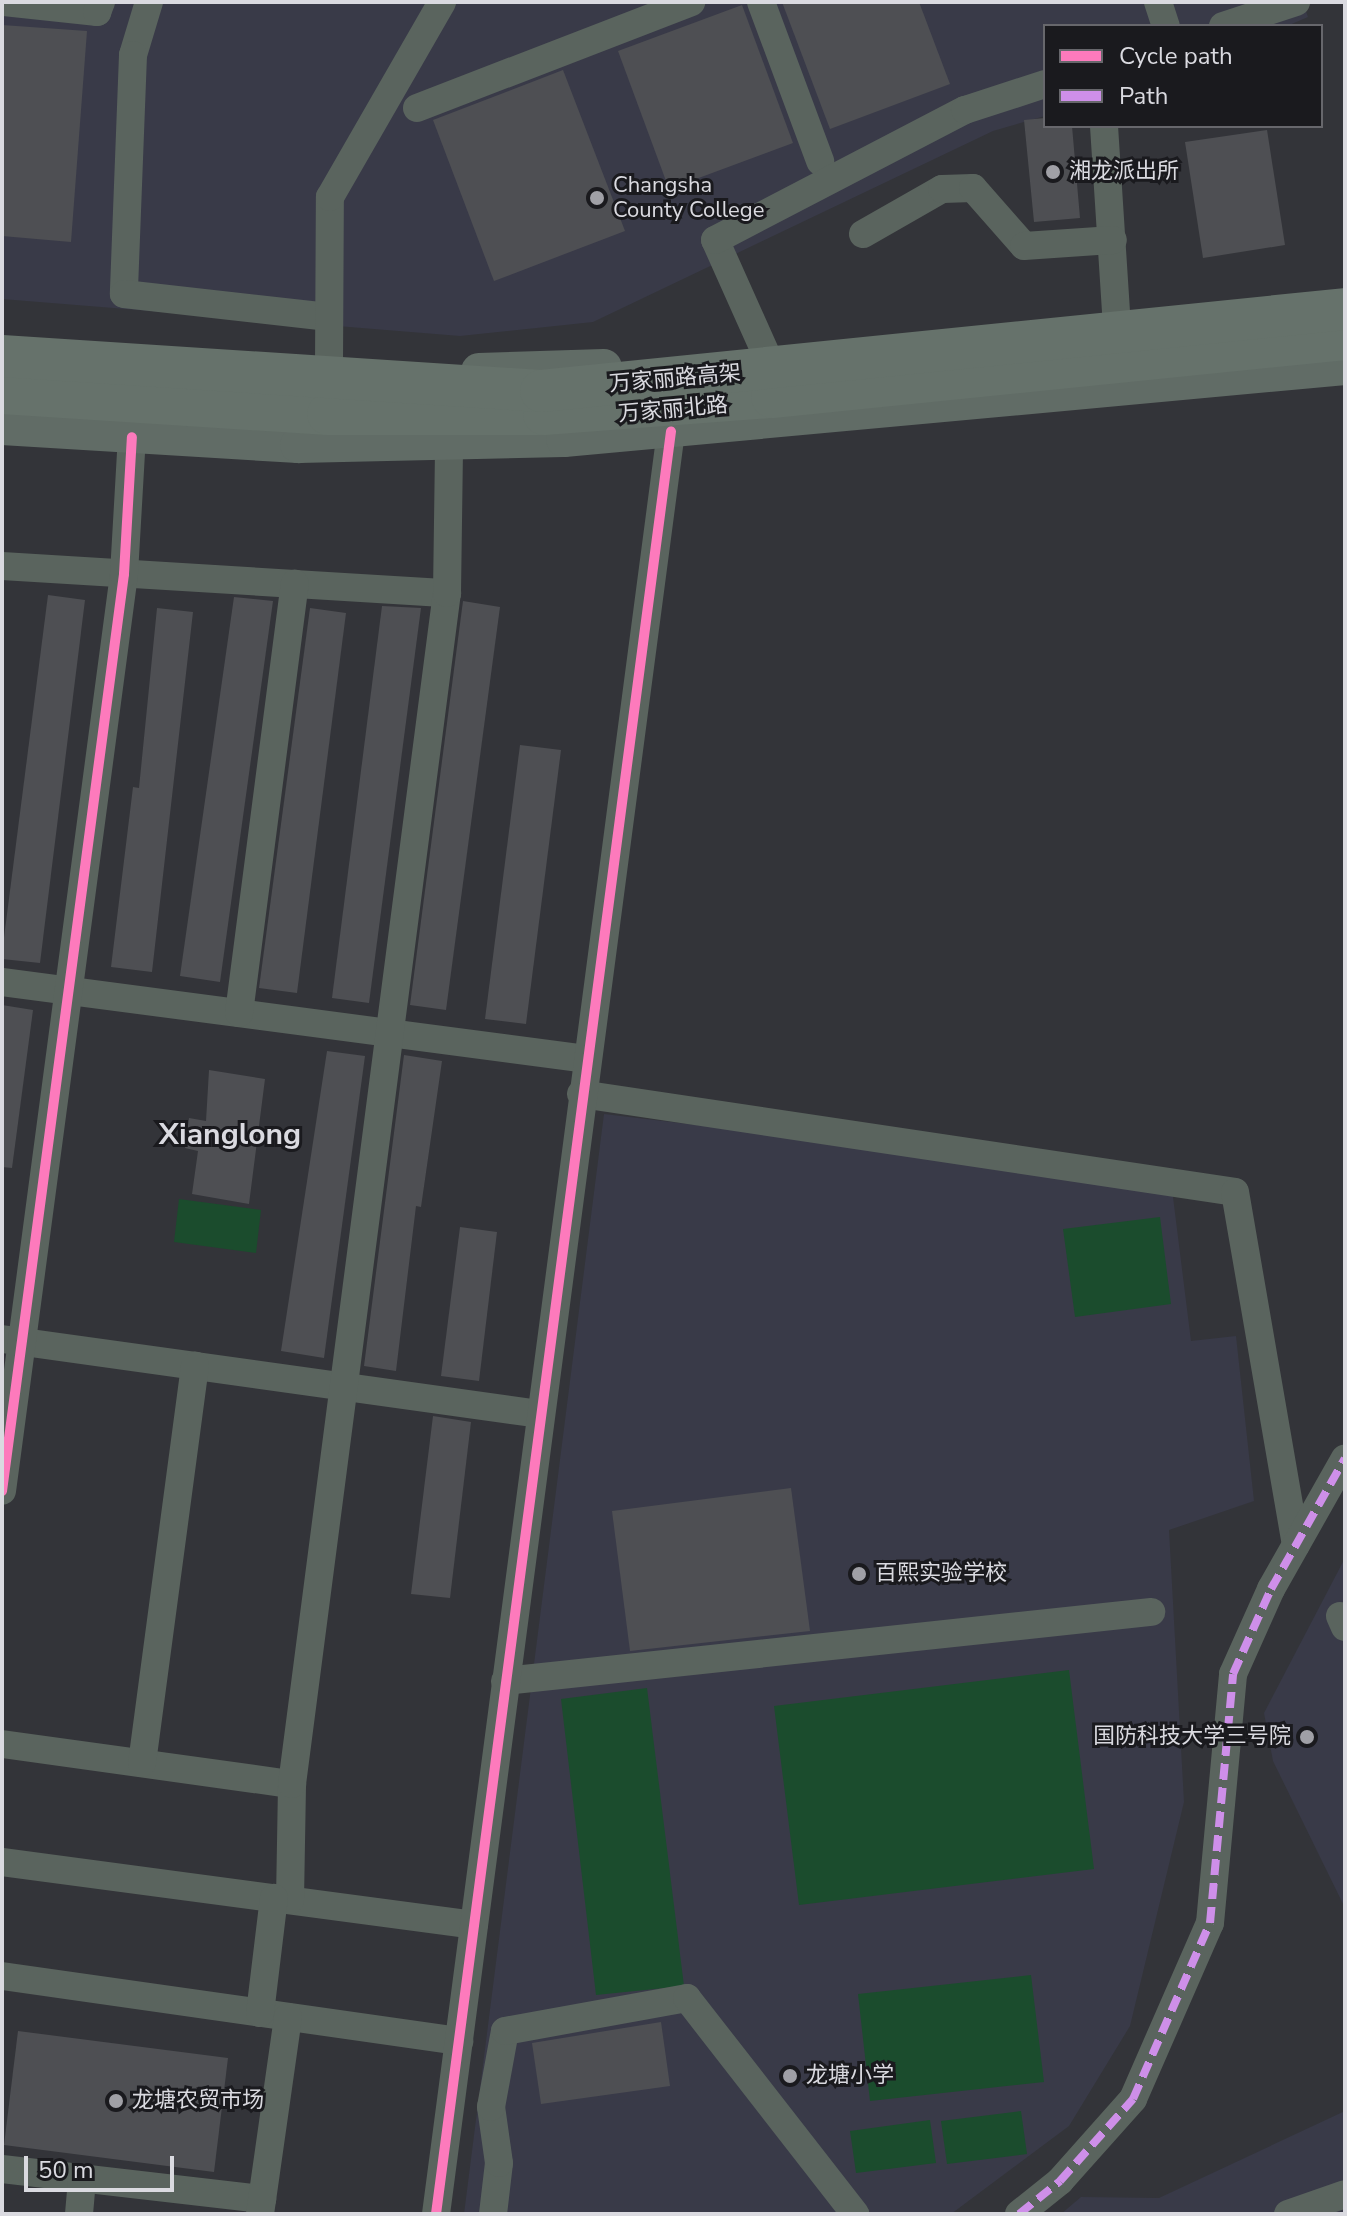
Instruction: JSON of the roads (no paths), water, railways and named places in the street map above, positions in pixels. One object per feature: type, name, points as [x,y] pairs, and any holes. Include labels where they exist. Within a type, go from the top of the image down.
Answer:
[{"type":"highway","name":"万家丽路高架","points":[[2,356],[541,391],[1345,309]]},
{"type":"highway","name":"万家丽路高架","points":[[2,393],[328,414],[544,414],[881,387],[1345,339]]},
{"type":"main road","points":[[2,341],[329,365],[464,371],[767,356],[1116,313],[1345,290]]},
{"type":"main road","name":"万家丽北路","points":[[2,427],[298,445],[449,444],[671,431],[1345,367]]},
{"type":"street","points":[[4,2],[97,12],[101,2]]},
{"type":"street","points":[[149,2],[133,55],[124,294],[329,317]]},
{"type":"street","points":[[329,365],[330,197],[442,2]]},
{"type":"street","points":[[417,108],[691,2]]},
{"type":"street","points":[[761,2],[820,161]]},
{"type":"street","points":[[1158,2],[1165,24]]},
{"type":"street","points":[[1229,24],[1296,2]]},
{"type":"street","points":[[767,356],[715,240],[965,110],[1043,85]]},
{"type":"street","points":[[1104,128],[1116,313]]},
{"type":"street","points":[[863,234],[942,189],[973,188],[1024,246],[1113,240]]},
{"type":"street","points":[[436,2214],[581,1094],[671,431]]},
{"type":"street","points":[[2,1491],[12,1340],[69,991],[124,574],[132,437]]},
{"type":"street","points":[[2,2169],[261,2206],[292,1784],[447,593],[449,444]]},
{"type":"street","points":[[2,566],[447,593]]},
{"type":"street","points":[[239,1013],[295,584]]},
{"type":"street","points":[[2,982],[586,1059]]},
{"type":"street","points":[[581,1094],[1235,1192],[1296,1545]]},
{"type":"street","points":[[12,1340],[540,1414]]},
{"type":"street","points":[[142,1763],[195,1366]]},
{"type":"street","points":[[1019,2214],[1060,2181],[1133,2099],[1210,1923],[1233,1674],[1296,1545],[1345,1458]]},
{"type":"street","points":[[505,1681],[1151,1612]]},
{"type":"street","points":[[2,1744],[292,1784]]},
{"type":"street","points":[[2,1862],[474,1925]]},
{"type":"street","points":[[2,1976],[459,2041]]},
{"type":"street","points":[[493,2214],[499,2163],[491,2107],[505,2031],[687,1998],[855,2214]]},
{"type":"street","points":[[79,2214],[82,2180]]},
{"type":"street","points":[[1288,2214],[1345,2194]]},
{"type":"place","name":"湘龙派出所","points":[[1053,172]]},
{"type":"place","name":"Changsha County College","points":[[597,198]]},
{"type":"place","name":"百熙实验学校","points":[[859,1574]]},
{"type":"place","name":"国防科技大学三号院","points":[[1307,1737]]},
{"type":"place","name":"龙塘小学","points":[[790,2076]]},
{"type":"place","name":"龙塘农贸市场","points":[[116,2101]]},
{"type":"district","name":"Xianglong","points":[[230,1135]]}]
